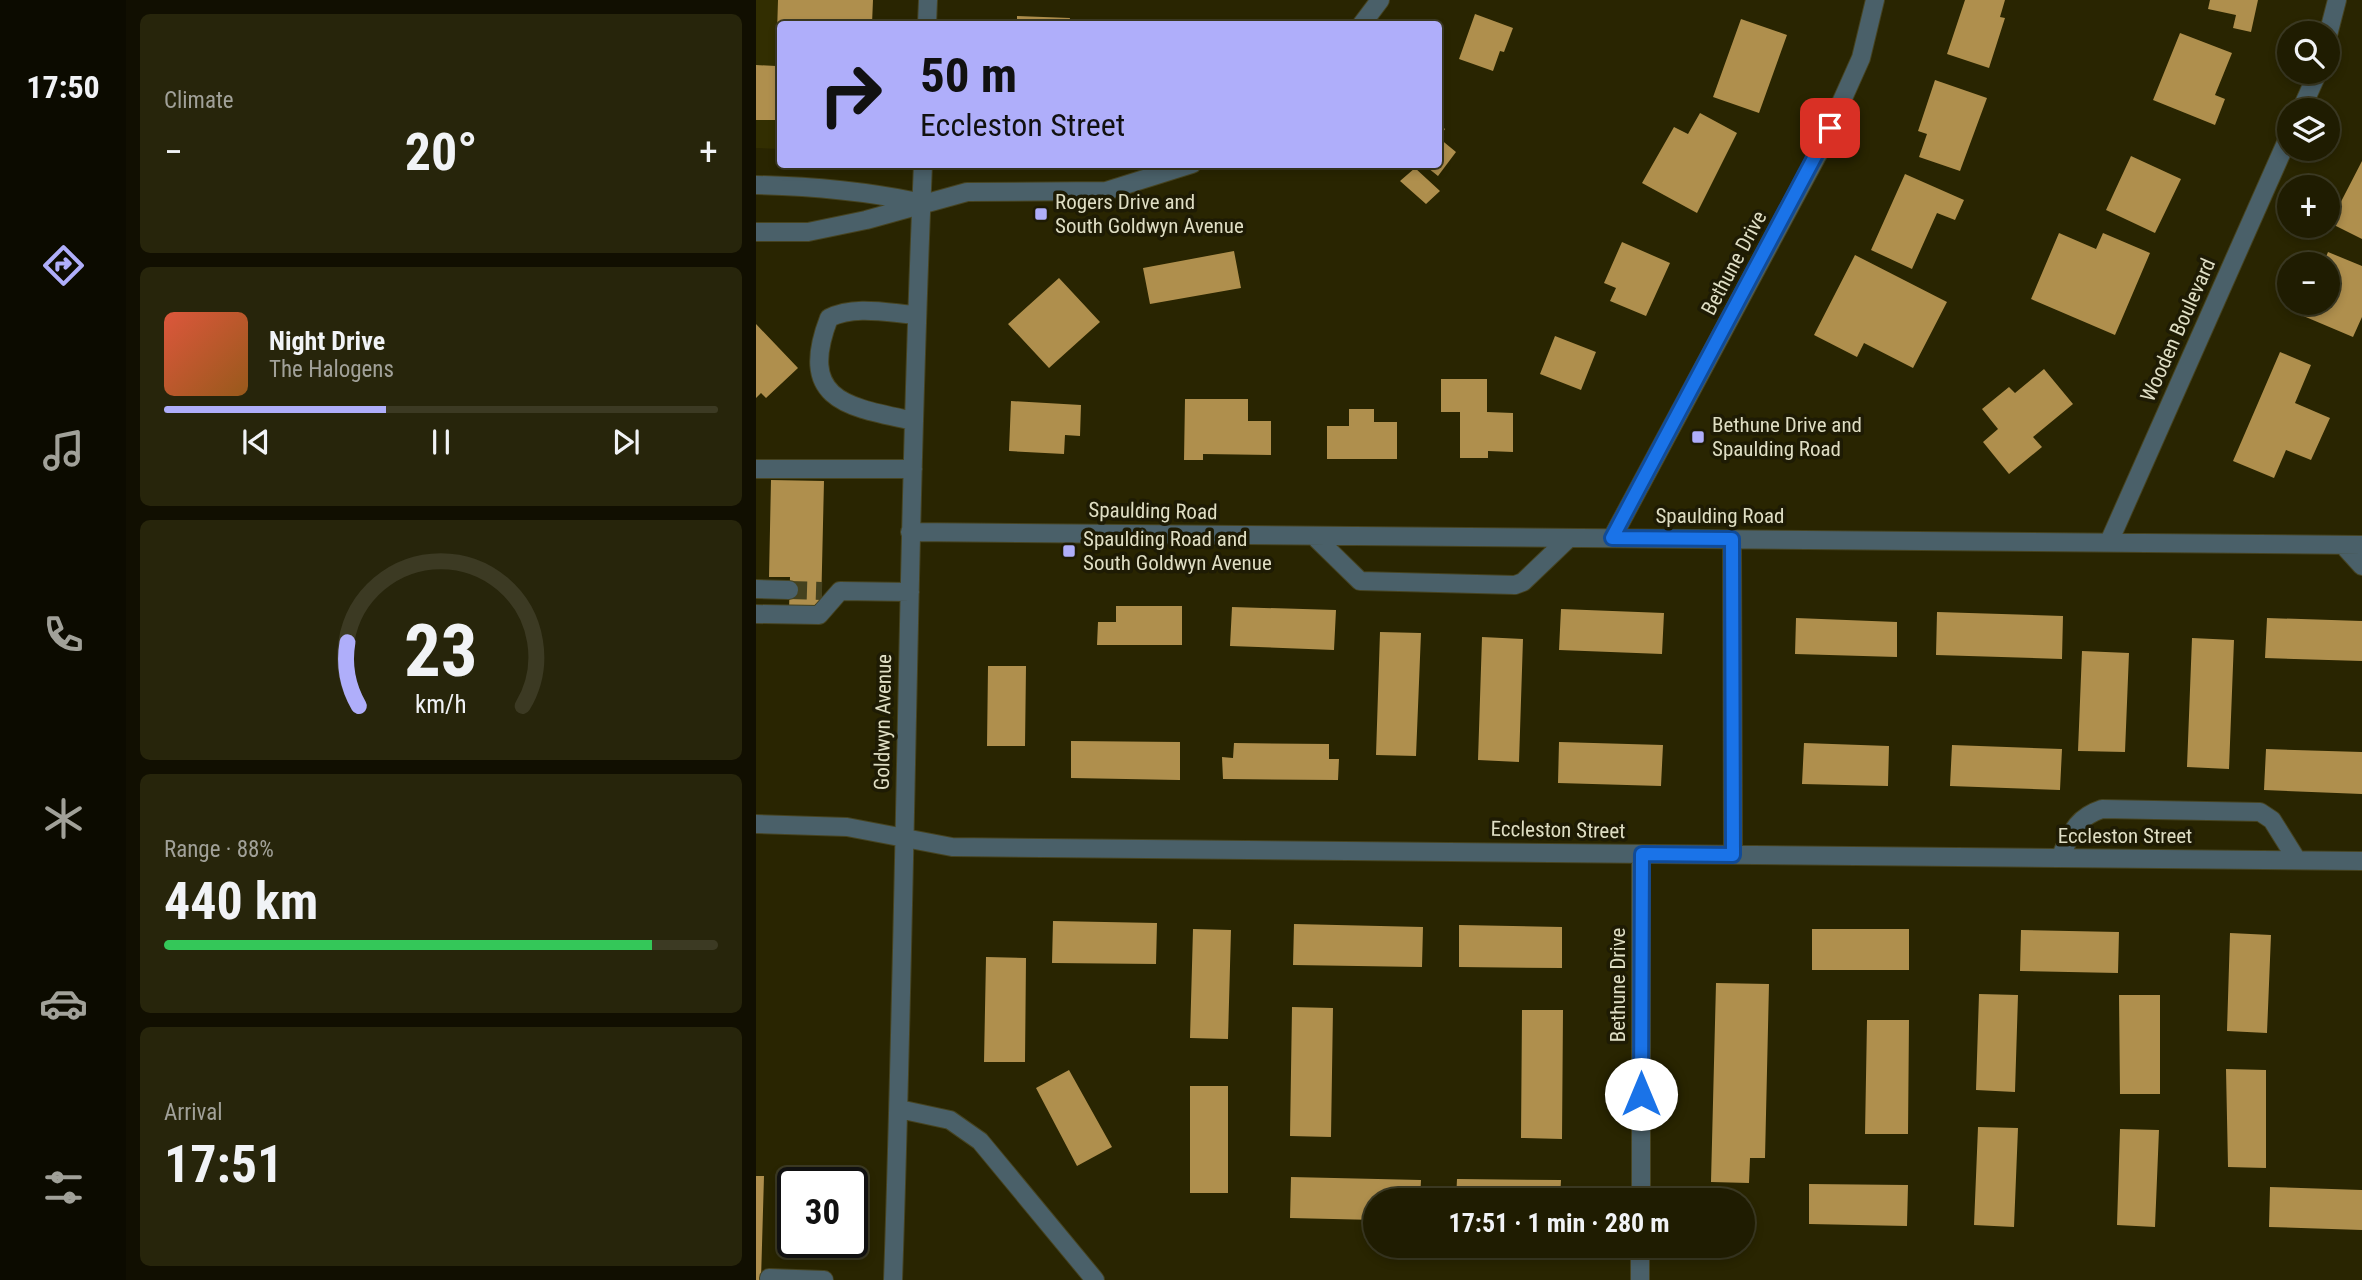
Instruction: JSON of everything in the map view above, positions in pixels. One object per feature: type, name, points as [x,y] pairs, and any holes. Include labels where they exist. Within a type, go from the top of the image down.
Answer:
[{"type":"street","points":[[927,21],[928,0]]},
{"type":"street","points":[[1364,21],[1380,0]]},
{"type":"street","name":"Bethune Drive","points":[[1612,538],[1819,152],[1861,58],[1875,0]]},
{"type":"street","points":[[2332,21],[2337,0]]},
{"type":"street","name":"Wooden Boulevard","points":[[2109,542],[2278,161]]},
{"type":"street","name":"Goldwyn Avenue","points":[[893,1280],[899,1110],[910,532],[923,168]]},
{"type":"street","points":[[756,232],[808,232],[866,220],[967,192],[1106,191],[1179,168]]},
{"type":"street","points":[[756,185],[814,186],[866,192],[921,203]]},
{"type":"street","points":[[914,421],[864,411],[840,401],[825,387],[818,367],[820,341],[829,318],[842,311],[917,315]]},
{"type":"street","points":[[756,469],[913,469]]},
{"type":"street","name":"Spaulding Road","points":[[910,532],[2362,545]]},
{"type":"street","points":[[1314,536],[1360,581],[1515,585],[1523,582],[1569,538]]},
{"type":"street","points":[[1732,539],[1733,855]]},
{"type":"street","points":[[2343,545],[2362,566]]},
{"type":"street","points":[[756,589],[789,590]]},
{"type":"street","points":[[821,591],[910,592]]},
{"type":"street","points":[[756,614],[819,615],[841,592]]},
{"type":"street","points":[[2060,858],[2077,822],[2102,809],[2260,812],[2272,820],[2297,860]]},
{"type":"street","name":"Eccleston Street","points":[[756,824],[846,827],[952,847],[2362,860]]},
{"type":"street","name":"Bethune Drive","points":[[1640,1188],[1642,854]]},
{"type":"street","points":[[899,1110],[950,1119],[980,1141],[1094,1280]]},
{"type":"street","points":[[1640,1258],[1640,1280]]},
{"type":"street","points":[[769,1278],[824,1280]]},
{"type":"shaded area","points":[[756,0],[867,0],[867,21],[777,21],[777,149],[756,148]]},
{"type":"building","points":[[778,0],[873,0],[872,21],[777,21]]},
{"type":"building","points":[[1965,0],[2005,0],[2000,17],[2005,18],[1989,68],[1947,54]]},
{"type":"building","points":[[2210,0],[2258,0],[2251,32],[2233,28],[2236,15],[2208,9]]},
{"type":"building","points":[[1475,14],[1513,28],[1493,71],[1459,59]]},
{"type":"building","points":[[1017,16],[1070,18],[1070,21],[1017,21]]},
{"type":"building","points":[[1741,19],[1787,35],[1759,113],[1713,97]]},
{"type":"building","points":[[777,33],[777,120],[756,120],[756,65],[776,66]]},
{"type":"building","points":[[2180,33],[2232,53],[2215,95],[2225,99],[2215,125],[2153,100]]},
{"type":"building","points":[[1935,80],[1987,98],[1960,171],[1919,157],[1927,134],[1918,131]]},
{"type":"building","points":[[1700,113],[1737,133],[1697,213],[1642,183],[1674,127],[1688,134]]},
{"type":"building","points":[[1442,140],[1456,152],[1438,176],[1428,168],[1442,168]]},
{"type":"building","points":[[2131,156],[2181,179],[2155,233],[2106,210]]},
{"type":"building","points":[[2362,161],[2362,239],[2340,228],[2340,204]]},
{"type":"building","points":[[1415,168],[1440,191],[1426,204],[1400,181]]},
{"type":"building","points":[[1905,174],[1964,200],[1955,220],[1937,213],[1912,269],[1871,250]]},
{"type":"building","points":[[2059,233],[2096,249],[2103,233],[2150,253],[2115,335],[2031,299]]},
{"type":"building","points":[[1622,242],[1670,263],[1646,316],[1610,301],[1616,288],[1604,283]]},
{"type":"building","points":[[1234,251],[1241,288],[1150,304],[1143,268]]},
{"type":"building","points":[[1855,255],[1947,302],[1913,368],[1864,343],[1857,357],[1814,335]]},
{"type":"building","points":[[2340,257],[2362,266],[2362,317],[2353,337],[2301,315],[2340,315]]},
{"type":"building","points":[[1059,278],[1100,322],[1049,368],[1008,324]]},
{"type":"building","points":[[756,324],[798,368],[766,398],[761,393],[756,398]]},
{"type":"building","points":[[1555,336],[1596,352],[1581,390],[1540,374]]},
{"type":"building","points":[[2280,352],[2311,365],[2295,403],[2330,418],[2311,460],[2286,450],[2274,478],[2233,461]]},
{"type":"building","points":[[2044,369],[2073,404],[2033,437],[2042,447],[2009,474],[1983,442],[1998,429],[1982,409],[2009,387],[2015,393]]},
{"type":"building","points":[[1441,379],[1487,379],[1487,412],[1513,413],[1513,452],[1488,451],[1488,458],[1460,458],[1460,412],[1441,412]]},
{"type":"building","points":[[1185,399],[1248,399],[1248,421],[1271,421],[1271,455],[1203,454],[1203,460],[1184,460]]},
{"type":"building","points":[[1011,401],[1081,405],[1080,436],[1065,435],[1064,454],[1009,451]]},
{"type":"building","points":[[1349,409],[1374,409],[1374,422],[1397,422],[1397,459],[1327,459],[1327,426],[1349,426]]},
{"type":"building","points":[[771,480],[824,481],[821,610],[789,610],[790,577],[769,577]]},
{"type":"building","points":[[1116,606],[1182,606],[1182,645],[1097,645],[1098,622],[1116,622]]},
{"type":"building","points":[[1232,607],[1336,610],[1334,650],[1230,646]]},
{"type":"building","points":[[1561,609],[1664,613],[1662,654],[1559,650]]},
{"type":"building","points":[[1937,612],[2063,616],[2062,659],[1936,655]]},
{"type":"building","points":[[1796,618],[1897,622],[1897,657],[1795,654]]},
{"type":"building","points":[[2267,618],[2362,621],[2362,661],[2265,658]]},
{"type":"building","points":[[1380,632],[1421,633],[1416,756],[1376,755]]},
{"type":"building","points":[[1482,637],[1523,639],[1519,762],[1478,760]]},
{"type":"building","points":[[2192,638],[2234,640],[2229,769],[2187,767]]},
{"type":"building","points":[[2082,651],[2129,653],[2125,752],[2078,751]]},
{"type":"building","points":[[988,666],[1026,666],[1025,746],[987,746]]},
{"type":"building","points":[[1071,741],[1180,742],[1180,780],[1071,778]]},
{"type":"building","points":[[1559,742],[1663,745],[1661,786],[1558,783]]},
{"type":"building","points":[[1234,743],[1329,744],[1329,759],[1339,759],[1338,780],[1223,779],[1222,757],[1233,758]]},
{"type":"building","points":[[1804,743],[1889,746],[1888,786],[1802,784]]},
{"type":"building","points":[[1952,745],[2062,749],[2060,790],[1950,786]]},
{"type":"building","points":[[2266,749],[2362,752],[2362,794],[2264,790]]},
{"type":"building","points":[[1053,921],[1157,923],[1156,964],[1052,963]]},
{"type":"building","points":[[1294,924],[1423,927],[1422,967],[1293,965]]},
{"type":"building","points":[[1459,925],[1562,927],[1562,968],[1459,967]]},
{"type":"building","points":[[1193,929],[1231,930],[1228,1039],[1190,1038]]},
{"type":"building","points":[[1812,929],[1909,929],[1909,970],[1812,970]]},
{"type":"building","points":[[2021,930],[2119,932],[2118,973],[2020,971]]},
{"type":"building","points":[[2230,933],[2271,935],[2267,1033],[2227,1031]]},
{"type":"building","points":[[986,957],[1026,958],[1025,1062],[984,1062]]},
{"type":"building","points":[[1716,983],[1769,984],[1765,1158],[1750,1158],[1749,1183],[1711,1182]]},
{"type":"building","points":[[1979,994],[2018,995],[2015,1092],[1976,1090]]},
{"type":"building","points":[[2119,995],[2160,995],[2160,1094],[2120,1094]]},
{"type":"building","points":[[1292,1007],[1333,1008],[1331,1137],[1290,1136]]},
{"type":"building","points":[[1522,1010],[1563,1010],[1562,1139],[1521,1138]]},
{"type":"building","points":[[1867,1020],[1909,1020],[1908,1134],[1865,1134]]},
{"type":"building","points":[[2226,1069],[2266,1070],[2266,1168],[2228,1167]]},
{"type":"building","points":[[1069,1070],[1112,1147],[1077,1166],[1036,1088]]},
{"type":"building","points":[[1190,1086],[1228,1086],[1228,1193],[1190,1193]]},
{"type":"building","points":[[1978,1127],[2018,1128],[2014,1227],[1974,1225]]},
{"type":"building","points":[[2120,1129],[2159,1130],[2155,1227],[2117,1225]]},
{"type":"building","points":[[756,1176],[764,1176],[761,1280],[756,1280]]},
{"type":"building","points":[[1291,1177],[1421,1180],[1421,1188],[1363,1188],[1363,1220],[1290,1218]]},
{"type":"building","points":[[1457,1179],[1561,1180],[1561,1188],[1457,1188]]},
{"type":"building","points":[[1809,1184],[1908,1185],[1907,1226],[1809,1224]]},
{"type":"building","points":[[2270,1187],[2362,1190],[2362,1230],[2269,1227]]},
{"type":"tunnel","points":[[789,590],[822,591]]},
{"type":"place","name":"Rogers Drive and South Goldwyn Avenue","points":[[1041,214]]},
{"type":"place","name":"Bethune Drive and Spaulding Road","points":[[1698,437]]},
{"type":"place","name":"Spaulding Road and South Goldwyn Avenue","points":[[1069,551]]},
{"type":"route","points":[[1641,1094],[1642,854],[1733,855],[1732,539],[1612,538],[1830,128]]}]
